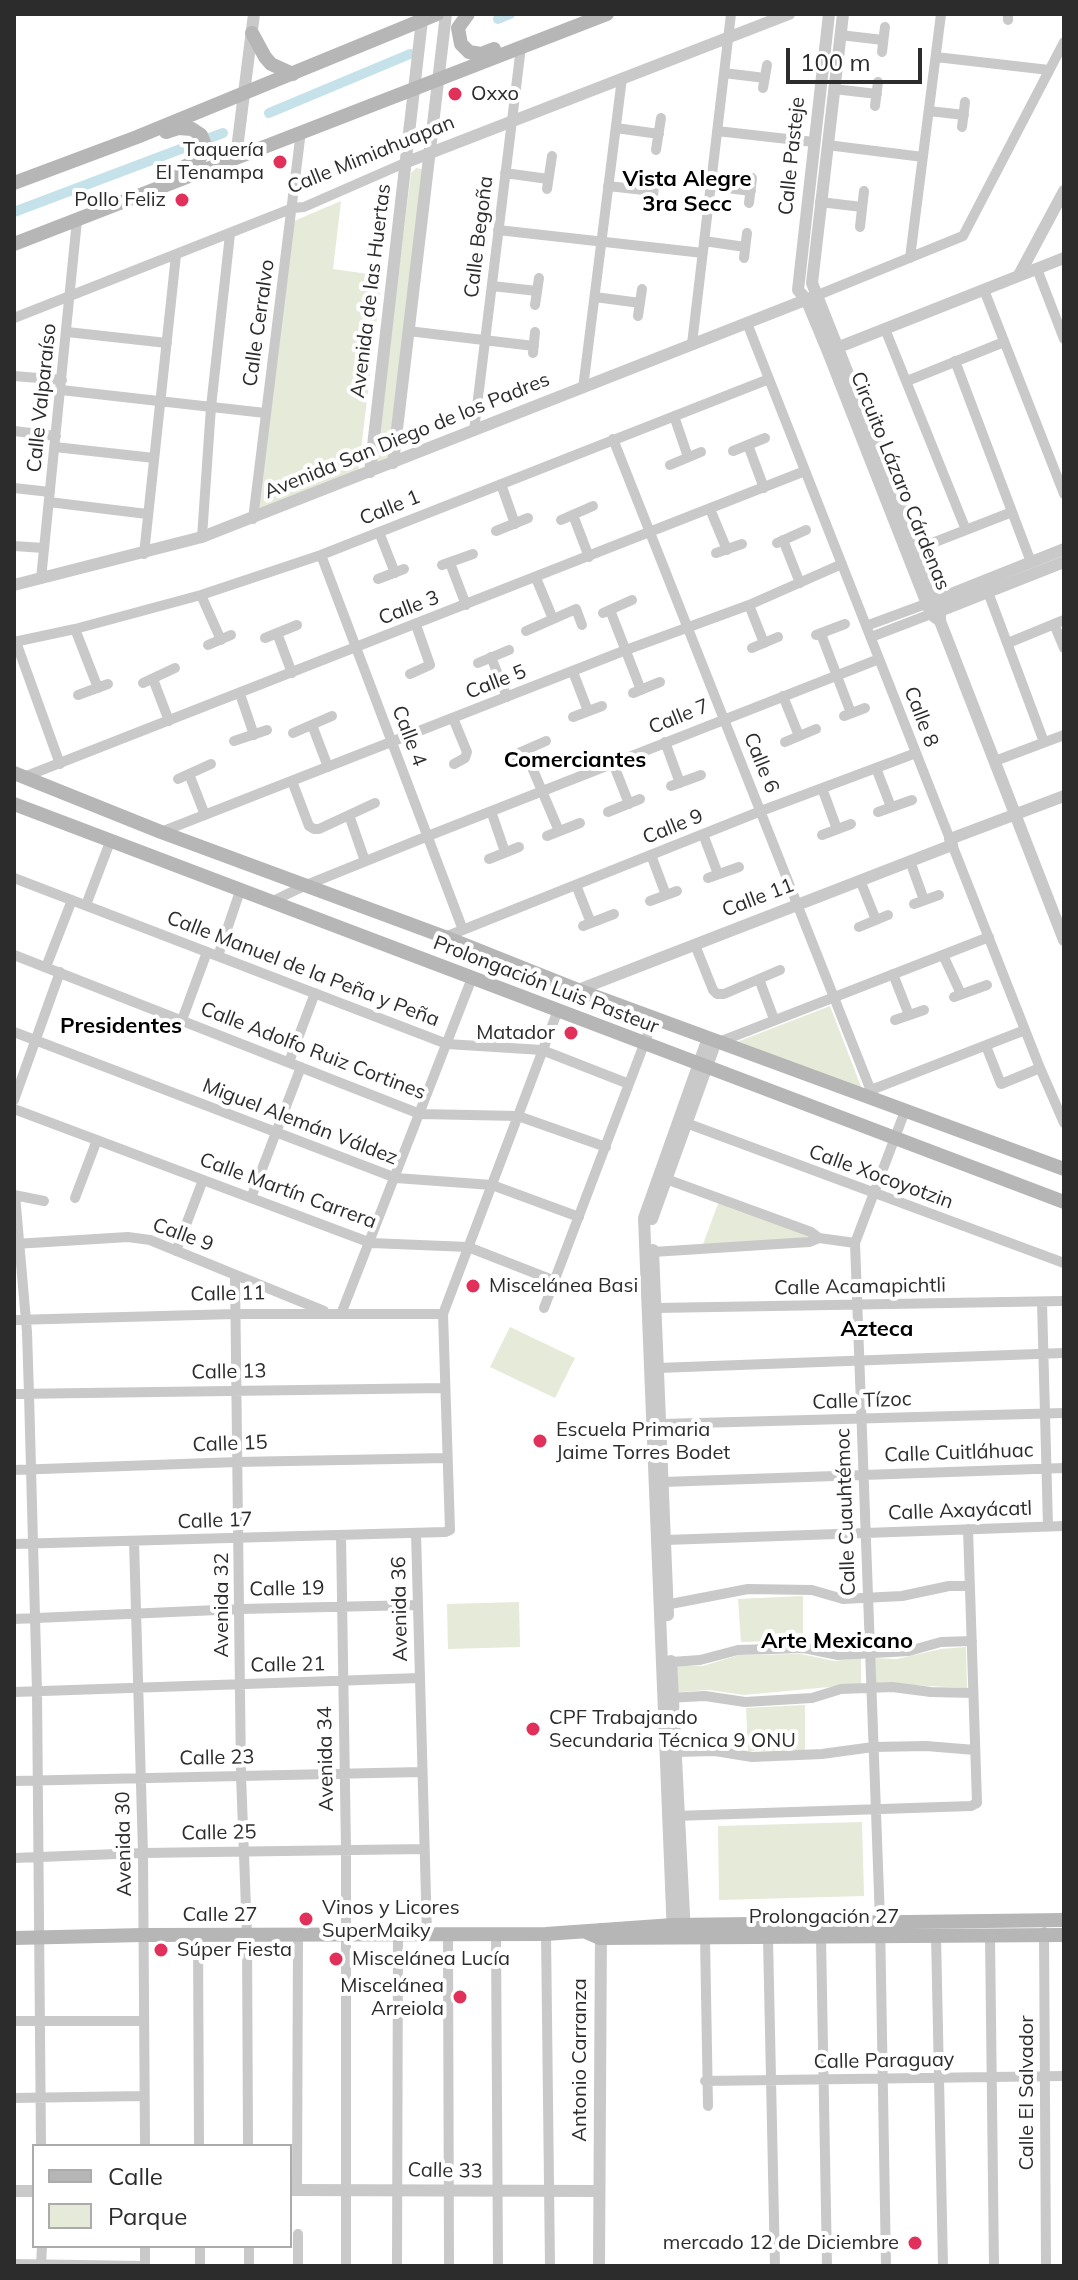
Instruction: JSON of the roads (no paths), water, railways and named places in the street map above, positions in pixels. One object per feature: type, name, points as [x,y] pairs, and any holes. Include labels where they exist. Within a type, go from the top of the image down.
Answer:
[{"type":"main road","points":[[14,183],[137,137],[437,14]]},
{"type":"main road","points":[[468,14],[458,28],[458,37],[469,52],[481,54],[548,29],[583,22]]},
{"type":"main road","points":[[14,244],[607,14]]},
{"type":"main road","points":[[252,33],[271,64],[293,74]]},
{"type":"main road","points":[[130,197],[200,158],[203,140],[185,127],[137,137]]},
{"type":"main road","name":"Prolongación Luis Pasteur","points":[[19,775],[578,990],[714,1041],[873,1095],[905,1111],[1064,1169]]},
{"type":"main road","name":"Prolongación Luis Pasteur","points":[[14,804],[1064,1202]]},
{"type":"main road","name":"Prolongación 27","points":[[427,1934],[679,1931],[880,1920],[1064,1920]]},
{"type":"main road","name":"Prolongación 27","points":[[679,1931],[705,1937],[768,1938],[1064,1935]]},
{"type":"main road","name":"Calle 27","points":[[14,1938],[427,1934]]},
{"type":"street","points":[[236,157],[254,14]]},
{"type":"street","name":"Avenida de las Huertas","points":[[393,463],[446,14]]},
{"type":"street","points":[[692,344],[731,14]]},
{"type":"street","name":"Calle Mimiahuapan","points":[[14,318],[293,208],[304,207],[407,162],[789,14]]},
{"type":"street","name":"Calle Pasteje","points":[[829,14],[820,143],[820,202],[812,297],[798,290],[820,143],[834,89],[843,14]]},
{"type":"street","points":[[910,258],[941,14]]},
{"type":"street","name":"Avenida de las Huertas","points":[[370,472],[422,20]]},
{"type":"street","points":[[840,35],[882,46],[885,27]]},
{"type":"street","points":[[812,297],[955,241],[969,229],[1064,42]]},
{"type":"street","name":"Calle Begoña","points":[[474,431],[521,47]]},
{"type":"street","points":[[936,57],[1049,70]]},
{"type":"street","points":[[724,73],[764,83],[767,65]]},
{"type":"street","points":[[583,388],[622,78]]},
{"type":"street","points":[[834,89],[878,88],[875,106]]},
{"type":"street","points":[[929,111],[963,121],[965,102]]},
{"type":"street","points":[[656,150],[661,118]]},
{"type":"street","points":[[616,128],[659,134]]},
{"type":"street","name":"Calle Cerralvo","points":[[253,519],[301,131]]},
{"type":"street","points":[[717,131],[923,157]]},
{"type":"street","points":[[505,173],[547,184],[552,156]]},
{"type":"street","points":[[749,203],[752,178]]},
{"type":"street","points":[[652,204],[655,179]]},
{"type":"street","points":[[608,186],[653,191]]},
{"type":"street","points":[[711,186],[751,191]]},
{"type":"street","points":[[860,227],[864,191]]},
{"type":"street","points":[[1019,275],[1060,205],[1064,191]]},
{"type":"street","points":[[820,202],[862,207]]},
{"type":"street","name":"Calle Valparaíso","points":[[41,579],[77,220]]},
{"type":"street","points":[[498,230],[703,253]]},
{"type":"street","points":[[704,241],[744,253],[747,233]]},
{"type":"street","points":[[202,537],[211,407],[230,234]]},
{"type":"street","points":[[144,554],[176,255]]},
{"type":"street","name":"Circuito Lázaro Cárdenas","points":[[833,350],[1064,258]]},
{"type":"street","points":[[1037,269],[1061,321],[1064,339]]},
{"type":"street","points":[[535,305],[539,278]]},
{"type":"street","points":[[492,286],[537,291]]},
{"type":"street","points":[[638,316],[642,289]]},
{"type":"street","points":[[984,290],[1064,493]]},
{"type":"street","points":[[595,297],[640,303]]},
{"type":"street","name":"Avenida San Diego de los Padres","points":[[14,585],[144,554],[253,519],[812,297]]},
{"type":"street","name":"Circuito Lázaro Cárdenas","points":[[812,297],[1064,940]]},
{"type":"street","name":"Calle 8","points":[[747,323],[1064,1123]]},
{"type":"street","points":[[885,329],[966,530]]},
{"type":"street","points":[[408,331],[485,340],[533,350],[535,332]]},
{"type":"street","points":[[67,332],[167,343]]},
{"type":"street","points":[[907,381],[1004,342]]},
{"type":"street","name":"Circuito Lázaro Cárdenas","points":[[833,350],[917,549],[935,610]]},
{"type":"street","points":[[955,361],[1031,562]]},
{"type":"street","points":[[14,376],[161,401],[265,413]]},
{"type":"street","name":"Calle 1","points":[[15,642],[201,595],[321,555],[769,379]]},
{"type":"street","points":[[674,416],[688,457]]},
{"type":"street","points":[[14,431],[55,442],[154,458]]},
{"type":"street","points":[[733,451],[765,438]]},
{"type":"street","name":"Calle 6","points":[[613,439],[873,1095]]},
{"type":"street","points":[[748,445],[764,488]]},
{"type":"street","points":[[670,465],[701,452]]},
{"type":"street","name":"Calle 3","points":[[19,775],[60,764],[805,471]]},
{"type":"street","points":[[501,484],[515,524]]},
{"type":"street","points":[[14,488],[147,514]]},
{"type":"street","points":[[561,520],[593,506]]},
{"type":"street","points":[[710,509],[722,552],[742,544]]},
{"type":"street","points":[[917,549],[1012,512]]},
{"type":"street","points":[[573,515],[589,557]]},
{"type":"street","points":[[496,531],[528,518]]},
{"type":"street","points":[[800,583],[780,542],[806,530]]},
{"type":"street","points":[[378,579],[399,571],[379,532]]},
{"type":"street","points":[[14,546],[44,548]]},
{"type":"street","points":[[871,637],[1064,549]]},
{"type":"street","points":[[466,605],[446,564],[473,554]]},
{"type":"street","name":"Calle 4","points":[[321,555],[463,930]]},
{"type":"street","points":[[866,626],[935,610],[1064,562]]},
{"type":"street","name":"Calle 5","points":[[161,832],[749,605],[842,564]]},
{"type":"street","points":[[536,578],[553,619]]},
{"type":"street","points":[[988,592],[1044,742]]},
{"type":"street","points":[[201,595],[226,637],[208,645]]},
{"type":"street","points":[[632,600],[606,612],[626,650],[637,692],[660,682]]},
{"type":"street","points":[[749,605],[764,643]]},
{"type":"street","points":[[526,631],[576,609],[582,625]]},
{"type":"street","points":[[1008,643],[1059,622],[1064,648]]},
{"type":"street","points":[[845,624],[818,635],[836,674],[848,714],[865,708]]},
{"type":"street","points":[[265,638],[297,625]]},
{"type":"street","points":[[410,674],[430,665],[416,625]]},
{"type":"street","points":[[75,629],[103,686],[78,695]]},
{"type":"street","points":[[277,633],[292,673]]},
{"type":"street","points":[[752,648],[778,637]]},
{"type":"street","points":[[15,642],[60,764]]},
{"type":"street","points":[[478,663],[509,650]]},
{"type":"street","points":[[491,657],[507,697]]},
{"type":"street","name":"Calle 7","points":[[271,902],[365,861],[879,659]]},
{"type":"street","points":[[169,721],[148,681],[175,668]]},
{"type":"street","points":[[573,672],[588,711]]},
{"type":"street","points":[[240,694],[254,735]]},
{"type":"street","points":[[783,696],[799,736]]},
{"type":"street","points":[[573,717],[602,706]]},
{"type":"street","points":[[293,733],[332,716]]},
{"type":"street","points":[[453,718],[467,752],[465,758],[454,764]]},
{"type":"street","points":[[312,725],[328,767]]},
{"type":"street","points":[[785,742],[816,729]]},
{"type":"street","points":[[234,741],[267,730]]},
{"type":"street","points":[[995,761],[1064,735]]},
{"type":"street","points":[[546,741],[519,753],[559,831]]},
{"type":"street","points":[[665,742],[676,784],[701,775]]},
{"type":"street","name":"Calle 9","points":[[445,937],[916,753]]},
{"type":"street","points":[[613,763],[629,804]]},
{"type":"street","points":[[178,779],[211,764]]},
{"type":"street","points":[[876,768],[891,807]]},
{"type":"street","points":[[189,774],[205,815]]},
{"type":"street","points":[[292,781],[309,826],[314,829],[375,803]]},
{"type":"street","points":[[822,788],[837,829]]},
{"type":"street","name":"Calle 11","points":[[578,990],[910,861],[1064,796]]},
{"type":"street","points":[[608,812],[640,799]]},
{"type":"street","points":[[878,812],[912,800]]},
{"type":"street","points":[[491,811],[505,852]]},
{"type":"street","points":[[349,815],[365,861]]},
{"type":"street","points":[[547,836],[580,823]]},
{"type":"street","points":[[822,835],[851,824]]},
{"type":"street","points":[[703,834],[713,876],[739,867]]},
{"type":"street","points":[[86,905],[110,842]]},
{"type":"street","points":[[489,859],[519,847]]},
{"type":"street","points":[[650,901],[672,893],[651,855]]},
{"type":"street","points":[[910,861],[919,902],[939,895]]},
{"type":"street","name":"Calle Manuel de la Peña y Peña","points":[[14,878],[447,1044],[542,1050],[629,1084]]},
{"type":"street","points":[[860,880],[876,920]]},
{"type":"street","points":[[576,885],[587,925],[614,914]]},
{"type":"street","points":[[182,1020],[240,891]]},
{"type":"street","points":[[46,967],[72,900]]},
{"type":"street","points":[[859,927],[888,915]]},
{"type":"street","points":[[679,1931],[644,1218],[714,1041],[989,937]]},
{"type":"street","points":[[695,945],[717,994],[724,994],[780,970]]},
{"type":"street","name":"Calle Adolfo Ruiz Cortines","points":[[14,955],[420,1114],[518,1116],[606,1147]]},
{"type":"street","points":[[943,955],[958,996],[987,985]]},
{"type":"street","points":[[14,1100],[60,972]]},
{"type":"street","points":[[893,974],[909,1015]]},
{"type":"street","points":[[336,1314],[371,1243],[472,978]]},
{"type":"street","points":[[759,979],[774,1019]]},
{"type":"street","points":[[289,1062],[315,993]]},
{"type":"street","points":[[443,1314],[558,1010]]},
{"type":"street","points":[[895,1020],[924,1010]]},
{"type":"street","points":[[544,1308],[654,1018]]},
{"type":"street","points":[[873,1095],[1025,1030]]},
{"type":"street","name":"Miguel Alemán Váldez","points":[[14,1032],[396,1178],[492,1185],[579,1217]]},
{"type":"street","points":[[986,1046],[1001,1084],[1040,1068]]},
{"type":"street","points":[[674,1816],[676,1752],[669,1698],[671,1662],[664,1606],[666,1540],[653,1212],[686,1123],[703,1065]]},
{"type":"street","points":[[251,1198],[301,1067]]},
{"type":"street","name":"Calle Martín Carrera","points":[[14,1109],[371,1243],[468,1247],[555,1281]]},
{"type":"street","name":"Calle Cuauhtémoc","points":[[886,2266],[880,1920],[855,1243],[905,1111]]},
{"type":"street","name":"Calle Xocoyotzin","points":[[686,1123],[1064,1263]]},
{"type":"street","points":[[75,1198],[97,1140]]},
{"type":"street","points":[[666,1179],[811,1232],[819,1238],[855,1243]]},
{"type":"street","points":[[176,1251],[203,1180]]},
{"type":"street","points":[[41,2144],[37,1691],[29,1394],[19,1320],[14,1194],[44,1201]]},
{"type":"street","name":"Calle 9","points":[[16,1244],[128,1237],[150,1240],[336,1314]]},
{"type":"street","points":[[653,1252],[809,1242],[819,1238]]},
{"type":"street","name":"Avenida 32","points":[[235,1275],[248,2144]]},
{"type":"street","name":"Calle Acamapichtli","points":[[656,1308],[1064,1301]]},
{"type":"street","points":[[1042,1302],[1048,1526]]},
{"type":"street","name":"Calle 11","points":[[19,1320],[235,1314],[443,1314]]},
{"type":"street","name":"Avenida 36","points":[[427,1934],[416,1533],[450,1530],[443,1314]]},
{"type":"street","points":[[658,1368],[1064,1353]]},
{"type":"street","name":"Calle 13","points":[[14,1394],[445,1388]]},
{"type":"street","name":"Calle Tízoc","points":[[661,1424],[1064,1413]]},
{"type":"street","name":"Calle 15","points":[[14,1470],[447,1458]]},
{"type":"street","name":"Calle Cuitláhuac","points":[[663,1482],[1064,1468]]},
{"type":"street","name":"Calle Axayácatl","points":[[666,1540],[1064,1526]]},
{"type":"street","points":[[674,1816],[971,1806],[977,1803],[968,1529]]},
{"type":"street","name":"Calle 17","points":[[14,1544],[416,1533]]},
{"type":"street","name":"Avenida 34","points":[[341,1535],[346,1849],[346,2266]]},
{"type":"street","name":"Avenida 30","points":[[134,1541],[143,1853],[145,2144]]},
{"type":"street","points":[[664,1606],[748,1589],[812,1590],[843,1599],[902,1596],[949,1586],[970,1586]]},
{"type":"street","name":"Calle 19","points":[[14,1619],[417,1605]]},
{"type":"street","points":[[671,1662],[700,1660],[738,1650],[804,1648],[838,1655],[909,1651],[941,1642],[972,1641]]},
{"type":"street","name":"Calle 21","points":[[14,1692],[419,1678]]},
{"type":"street","points":[[669,1698],[705,1696],[745,1702],[812,1698],[841,1689],[892,1687],[973,1693]]},
{"type":"street","points":[[676,1752],[715,1751],[752,1757],[822,1754],[873,1747],[926,1746],[975,1750]]},
{"type":"street","name":"Calle 23","points":[[14,1781],[421,1772]]},
{"type":"street","name":"Calle 25","points":[[14,1858],[424,1849]]},
{"type":"street","name":"Calle El Salvador","points":[[1044,1920],[1046,2266]]},
{"type":"street","name":"Antonio Carranza","points":[[595,1933],[599,2266]]},
{"type":"street","points":[[293,2190],[298,1934]]},
{"type":"street","points":[[397,2266],[398,1934]]},
{"type":"street","points":[[448,1934],[449,2266]]},
{"type":"street","points":[[546,1934],[550,2266]]},
{"type":"street","points":[[198,1935],[199,2144]]},
{"type":"street","points":[[496,1935],[498,2266]]},
{"type":"street","points":[[936,1936],[943,2266]]},
{"type":"street","points":[[990,1936],[994,2266]]},
{"type":"street","points":[[705,1937],[705,2081],[708,2106]]},
{"type":"street","points":[[821,1937],[827,2266]]},
{"type":"street","points":[[768,1938],[775,2266]]},
{"type":"street","points":[[14,2021],[144,2021]]},
{"type":"street","name":"Calle Paraguay","points":[[705,2081],[1064,2076]]},
{"type":"street","points":[[14,2098],[144,2096]]},
{"type":"street","name":"Calle 33","points":[[293,2190],[599,2191]]},
{"type":"street","points":[[298,2234],[298,2266]]},
{"type":"street","points":[[14,2264],[145,2266]]},
{"type":"waterway","points":[[498,19],[510,14]]},
{"type":"waterway","points":[[269,113],[410,54]]},
{"type":"waterway","points":[[14,212],[223,133]]},
{"type":"place","name":"Oxxo","points":[[455,94]]},
{"type":"place","name":"Taquería El Tenampa","points":[[280,162]]},
{"type":"place","name":"Pollo Feliz","points":[[182,200]]},
{"type":"place","name":"Matador","points":[[571,1033]]},
{"type":"place","name":"Miscelánea Basi","points":[[473,1286]]},
{"type":"place","name":"Escuela Primaria Jaime Torres Bodet","points":[[540,1441]]},
{"type":"place","name":"CPF Trabajando Secundaria Técnica 9 ONU","points":[[533,1729]]},
{"type":"place","name":"Vinos y Licores SuperMaiky","points":[[306,1919]]},
{"type":"place","name":"Súper Fiesta","points":[[161,1950]]},
{"type":"place","name":"Miscelánea Lucía","points":[[336,1959]]},
{"type":"place","name":"Miscelánea Arreiola","points":[[460,1997]]},
{"type":"place","name":"mercado 12 de Diciembre","points":[[915,2243]]},
{"type":"district","name":"Vista Alegre 3ra Secc","points":[[687,192]]},
{"type":"district","name":"Comerciantes","points":[[575,760]]},
{"type":"district","name":"Presidentes","points":[[121,1026]]},
{"type":"district","name":"Azteca","points":[[877,1329]]},
{"type":"district","name":"Arte Mexicano","points":[[837,1641]]}]
